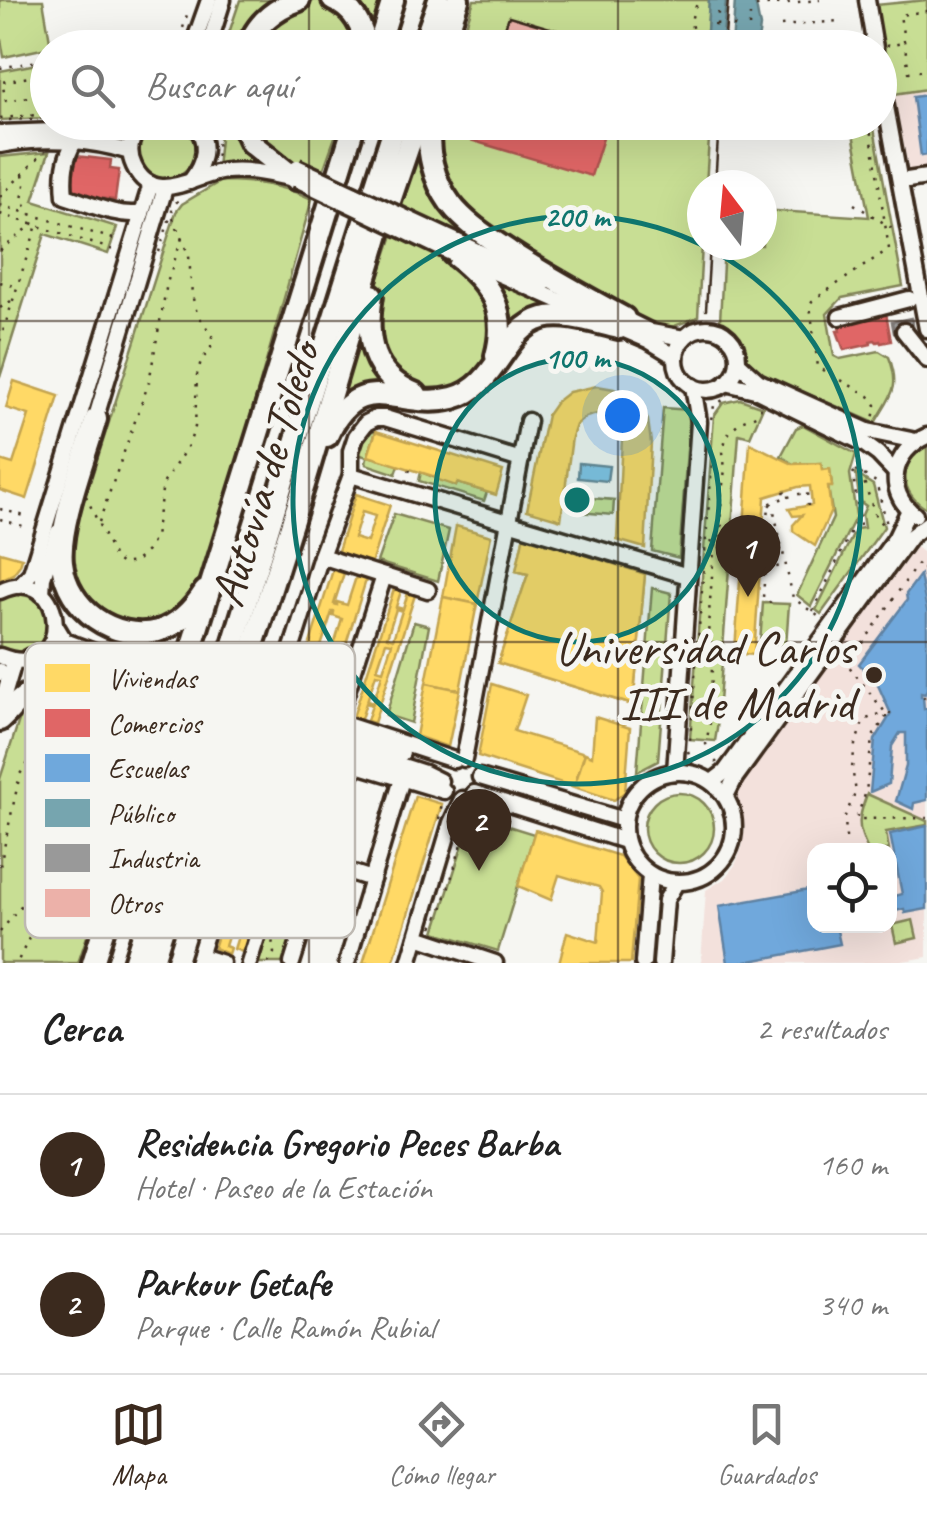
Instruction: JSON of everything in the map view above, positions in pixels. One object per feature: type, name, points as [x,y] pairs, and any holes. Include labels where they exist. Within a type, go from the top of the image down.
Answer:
[{"type":"highway","points":[[248,30],[276,0]]},
{"type":"highway","points":[[256,30],[280,8],[300,0]]},
{"type":"highway","points":[[333,0],[345,5],[361,30]]},
{"type":"highway","points":[[383,30],[392,0]]},
{"type":"highway","points":[[428,30],[439,0]]},
{"type":"highway","points":[[448,30],[458,0]]},
{"type":"highway","points":[[458,30],[467,0]]},
{"type":"highway","points":[[250,140],[296,173]]},
{"type":"highway","points":[[262,140],[296,173]]},
{"type":"highway","points":[[194,643],[349,140]]},
{"type":"highway","name":"Autovía de Toledo","points":[[234,643],[390,140]]},
{"type":"highway","name":"Autovía de Toledo","points":[[254,643],[410,140]]},
{"type":"highway","points":[[430,140],[438,182],[451,204],[477,230],[622,323]]},
{"type":"highway","points":[[379,233],[378,267],[368,318],[373,352],[382,370],[396,384],[412,394],[438,400]]},
{"type":"highway","points":[[454,247],[488,289],[499,311],[502,331],[484,380]]},
{"type":"highway","points":[[304,485],[336,416],[354,399],[382,394],[419,400],[456,398],[484,380],[513,340],[540,319],[559,316],[622,323]]},
{"type":"highway","points":[[96,419],[65,526],[61,558],[74,598],[90,616],[108,627],[131,634],[159,630],[177,622],[195,606],[219,562]]},
{"type":"highway","points":[[0,720],[25,696]]},
{"type":"highway","points":[[94,963],[102,938]]},
{"type":"highway","name":"Autovía de Toledo","points":[[134,963],[142,938]]},
{"type":"highway","name":"Autovía de Toledo","points":[[152,963],[160,938]]},
{"type":"street","points":[[198,30],[209,0]]},
{"type":"street","points":[[214,30],[224,0]]},
{"type":"street","points":[[866,0],[872,30]]},
{"type":"street","points":[[0,133],[30,132]]},
{"type":"street","points":[[134,140],[130,152],[133,165],[140,176],[158,186],[190,182],[222,171],[296,173],[622,323],[684,338]]},
{"type":"street","points":[[190,182],[201,166],[203,140]]},
{"type":"street","points":[[893,140],[914,295],[927,329]]},
{"type":"street","points":[[0,144],[75,141],[130,152]]},
{"type":"street","points":[[75,141],[64,167],[66,196],[122,213],[142,213]]},
{"type":"street","points":[[901,181],[927,177]]},
{"type":"street","points":[[0,591],[19,586],[32,572],[142,213],[158,186]]},
{"type":"street","points":[[42,594],[43,577],[96,419],[158,186]]},
{"type":"street","points":[[840,317],[914,295]]},
{"type":"street","points":[[914,295],[901,312],[903,326],[927,360]]},
{"type":"street","points":[[622,323],[676,358]]},
{"type":"street","points":[[704,424],[724,389],[736,371],[738,363],[734,344],[720,331],[701,328],[684,338],[676,358],[680,374],[692,386],[704,390],[724,389],[755,390],[861,444],[922,438]]},
{"type":"street","points":[[738,363],[758,381],[878,454],[896,473]]},
{"type":"street","points":[[675,772],[688,576],[698,540],[705,452],[704,424],[692,386]]},
{"type":"street","points":[[294,643],[351,476],[356,436],[366,423],[385,418],[521,460]]},
{"type":"street","points":[[409,963],[452,820],[452,794],[441,772],[455,761],[528,421]]},
{"type":"street","points":[[726,796],[735,778],[910,538],[927,522],[909,510],[896,486],[899,460],[906,449],[922,438]]},
{"type":"street","points":[[351,476],[688,576]]},
{"type":"street","points":[[712,782],[725,772],[909,510]]},
{"type":"street","points":[[322,556],[428,590]]},
{"type":"street","points":[[355,666],[384,576]]},
{"type":"street","points":[[19,586],[42,594],[55,613],[54,638],[46,643]]},
{"type":"street","points":[[56,626],[70,643]]},
{"type":"street","points":[[0,709],[22,657]]},
{"type":"street","points":[[355,728],[455,761]]},
{"type":"street","points":[[355,739],[475,765],[480,785],[452,794]]},
{"type":"street","points":[[355,748],[424,773],[452,794]]},
{"type":"street","points":[[355,764],[625,841]]},
{"type":"street","points":[[675,772],[695,774],[712,782],[726,796],[734,815],[735,836],[728,855],[714,871],[696,881],[676,883],[650,875],[634,860],[625,841],[624,820],[641,787],[657,776],[675,772]]},
{"type":"street","points":[[480,777],[624,820]]},
{"type":"street","points":[[355,936],[402,779]]},
{"type":"street","points":[[355,873],[372,879]]},
{"type":"street","points":[[644,963],[650,875]]},
{"type":"street","points":[[661,963],[666,900],[676,883]]},
{"type":"street","points":[[417,937],[495,963]]},
{"type":"street","points":[[249,963],[257,938]]},
{"type":"street","points":[[292,963],[300,938]]},
{"type":"street","points":[[347,963],[354,938]]},
{"type":"street","points":[[199,959],[222,963]]},
{"type":"path","points":[[693,30],[692,17],[698,0]]},
{"type":"path","points":[[756,6],[820,0]]},
{"type":"path","points":[[182,30],[189,8]]},
{"type":"path","points":[[718,12],[716,25],[724,26]]},
{"type":"path","points":[[927,12],[900,15],[909,72],[927,70]]},
{"type":"path","points":[[749,27],[750,14]]},
{"type":"path","points":[[781,26],[840,20]]},
{"type":"path","points":[[734,26],[740,26]]},
{"type":"path","points":[[897,44],[904,43]]},
{"type":"path","points":[[0,68],[30,63]]},
{"type":"path","points":[[30,77],[2,82],[6,101],[30,97]]},
{"type":"path","points":[[0,120],[30,117]]},
{"type":"path","points":[[159,251],[174,204],[210,174],[219,151],[216,140]]},
{"type":"path","points":[[872,140],[889,249],[810,305],[818,368],[873,400],[876,411],[856,456],[857,468],[877,520],[892,531]]},
{"type":"path","points":[[0,196],[49,147]]},
{"type":"path","points":[[23,174],[22,199],[30,215]]},
{"type":"path","points":[[854,204],[899,232]]},
{"type":"path","points":[[0,206],[120,241]]},
{"type":"path","points":[[0,214],[117,251]]},
{"type":"path","points":[[78,506],[84,490],[114,558],[122,564],[135,562],[147,552],[155,537],[163,484],[189,444],[195,427],[197,375],[211,348],[212,336],[197,313],[190,256],[171,214]]},
{"type":"path","points":[[0,341],[36,216]]},
{"type":"path","points":[[0,251],[35,224]]},
{"type":"path","points":[[98,523],[149,382],[167,284],[182,237]]},
{"type":"path","points":[[0,282],[17,287]]},
{"type":"path","points":[[0,308],[13,299]]},
{"type":"path","points":[[704,424],[724,389]]},
{"type":"path","points":[[723,452],[705,452],[690,741],[686,740],[692,762],[704,773],[717,764],[706,744],[711,717],[712,662],[708,626],[714,551],[722,529],[723,452],[732,429],[758,414],[762,404]]},
{"type":"path","points":[[857,468],[853,474],[860,526]]},
{"type":"path","points":[[861,473],[876,482],[892,531]]},
{"type":"path","points":[[784,491],[786,498]]},
{"type":"path","points":[[769,504],[807,492],[808,506]]},
{"type":"path","points":[[769,504],[794,598],[822,619]]},
{"type":"path","points":[[769,504],[763,598],[772,603]]},
{"type":"path","points":[[812,612],[863,506]]},
{"type":"path","points":[[0,509],[28,517]]},
{"type":"path","points":[[0,519],[26,527]]},
{"type":"path","points":[[698,540],[718,542]]},
{"type":"path","points":[[927,588],[923,566],[918,563],[848,665],[886,717],[872,738],[866,792],[856,820],[927,818]]},
{"type":"path","points":[[764,570],[786,565]]},
{"type":"path","points":[[875,698],[882,692]]},
{"type":"path","points":[[846,838],[845,816],[856,792],[852,768],[861,727],[864,720],[885,712],[892,714]]},
{"type":"path","points":[[0,866],[20,774],[25,767]]},
{"type":"path","points":[[856,792],[866,792]]},
{"type":"path","points":[[452,794],[439,819],[452,820]]},
{"type":"path","points":[[440,945],[442,939],[430,934],[463,839],[459,838]]},
{"type":"path","points":[[0,932],[25,901]]},
{"type":"path","points":[[17,963],[28,938]]},
{"type":"path","points":[[268,963],[274,953],[273,938]]},
{"type":"shaded area","points":[[927,89],[927,169],[909,172],[897,94]]},
{"type":"shaded area","name":"Universidad Carlos III de Madrid","points":[[916,547],[927,556],[927,957],[892,963],[701,963],[706,890],[724,879],[735,865],[745,828],[734,794]]},
{"type":"green space","points":[[0,0],[43,0],[48,30],[30,30],[30,51],[4,57]]},
{"type":"green space","points":[[240,0],[384,0],[373,30],[230,30]]},
{"type":"green space","points":[[474,0],[709,0],[707,30],[465,30]]},
{"type":"green space","points":[[927,0],[927,89],[897,94],[897,30],[880,30],[875,5]]},
{"type":"green space","points":[[30,65],[30,119],[0,120],[0,71]]},
{"type":"green space","points":[[139,140],[193,140],[193,161],[177,177],[155,177],[139,161]]},
{"type":"green space","points":[[220,140],[334,140],[324,168],[217,168]]},
{"type":"green space","points":[[424,140],[709,140],[707,170],[687,170],[687,260],[701,260],[698,317],[667,329],[595,294],[478,247],[400,204]]},
{"type":"green space","points":[[854,140],[876,140],[903,286],[842,298],[827,314],[834,356],[840,359],[879,351],[889,357],[894,385],[875,423],[755,371],[733,331],[720,321],[723,260],[777,260],[777,211],[869,217]]},
{"type":"green space","points":[[49,152],[33,201],[117,227],[108,254],[45,234],[0,377],[0,157]]},
{"type":"green space","points":[[221,181],[268,185],[312,199],[212,553],[200,582],[173,613],[146,625],[116,620],[85,605],[66,557],[176,212],[182,204]]},
{"type":"green space","points":[[393,235],[563,310],[479,374],[451,389],[374,388],[339,398]]},
{"type":"green space","points":[[740,399],[763,407],[750,437],[739,434],[717,729],[715,741],[690,739],[714,416],[723,403]]},
{"type":"green space","points":[[663,408],[690,410],[679,558],[652,551]]},
{"type":"green space","points":[[803,425],[856,454],[850,474],[856,516],[811,606],[797,595],[833,518],[828,487],[832,486],[830,470],[822,470],[821,463],[793,464],[781,456],[796,428]]},
{"type":"green space","points":[[376,431],[368,456],[399,465],[396,474],[366,464],[367,457],[358,454],[357,447]]},
{"type":"green space","points":[[927,445],[927,509],[911,495],[905,477],[910,459]]},
{"type":"green space","points":[[421,472],[456,486],[457,483],[487,492],[484,501],[419,481]]},
{"type":"green space","points":[[856,474],[873,485],[884,527],[821,614],[816,610],[856,529],[864,528],[862,515],[866,506],[860,505]]},
{"type":"green space","points":[[580,497],[614,500],[613,515],[579,512]]},
{"type":"green space","points":[[394,514],[449,530],[438,581],[377,562]]},
{"type":"green space","points":[[652,588],[671,593],[658,761],[637,772]]},
{"type":"green space","points":[[11,594],[30,597],[41,605],[47,617],[41,642],[25,643],[25,652],[17,654],[0,649],[0,600]]},
{"type":"green space","points":[[763,603],[789,604],[786,645],[760,643]]},
{"type":"green space","points":[[414,622],[429,626],[411,723],[386,715]]},
{"type":"green space","points":[[25,708],[25,938],[86,938],[78,963],[0,963],[0,779]]},
{"type":"green space","points":[[679,793],[704,803],[714,828],[704,853],[679,863],[654,853],[644,828],[654,803]]},
{"type":"green space","points":[[867,794],[927,821],[927,825],[886,832],[888,843],[865,843],[860,822]]},
{"type":"green space","points":[[472,815],[534,834],[498,951],[435,932]]},
{"type":"green space","points":[[913,920],[917,938],[896,943],[897,924]]},
{"type":"green space","points":[[259,938],[297,938],[289,963],[251,963]]},
{"type":"water","points":[[579,463],[609,466],[607,481],[578,478]]},
{"type":"building: Viviendas","points":[[14,381],[59,396],[27,499],[0,490],[0,460],[13,464],[29,415],[6,408]]},
{"type":"building: Viviendas","points":[[597,386],[627,396],[648,420],[651,443],[645,548],[617,540],[622,438],[616,426],[597,414],[576,425],[561,520],[527,510],[547,415],[569,392]]},
{"type":"building: Viviendas","points":[[376,431],[503,471],[496,495],[457,483],[456,486],[368,456]]},
{"type":"building: Viviendas","points":[[750,443],[793,464],[821,463],[822,470],[830,469],[832,487],[828,487],[831,511],[815,546],[793,531],[802,515],[793,516],[789,509],[812,505],[810,486],[765,497],[754,655],[735,650]]},
{"type":"building: Viviendas","points":[[356,494],[390,505],[371,564],[337,554]],"holes":[[[362,512],[375,516],[367,542],[354,538]]]},
{"type":"building: Viviendas","points":[[456,526],[491,536],[477,604],[443,597]]},
{"type":"building: Viviendas","points":[[524,535],[645,574],[633,705],[498,663],[528,574],[516,571]],"holes":[[[543,556],[559,561],[556,570],[541,565]],[[576,565],[589,570],[587,577],[574,574]],[[623,580],[633,583],[631,600],[618,598]],[[560,586],[608,601],[602,672],[540,652]],[[535,594],[544,597],[540,609],[532,606]],[[528,617],[536,620],[533,632],[524,630]],[[620,617],[629,618],[628,631],[619,630]],[[619,642],[628,643],[627,656],[617,656]]]},
{"type":"building: Viviendas","points":[[524,535],[645,574],[633,705],[498,663],[528,574],[516,571]]},
{"type":"building: Viviendas","points":[[0,552],[22,558],[13,574],[0,580]]},
{"type":"building: Viviendas","points":[[333,570],[344,573],[334,604],[337,605],[347,605],[356,577],[366,580],[346,643],[335,643],[342,619],[332,612],[322,643],[310,643]]},
{"type":"building: Viviendas","points":[[394,589],[401,591],[396,607],[403,609],[408,593],[415,595],[374,723],[367,721],[372,705],[366,703],[361,719],[355,718],[355,711]],"holes":[[[396,609],[402,611],[393,639],[387,637]],[[386,642],[392,643],[383,671],[377,669]],[[376,674],[382,675],[373,703],[367,701]]]},
{"type":"building: Viviendas","points":[[443,597],[477,604],[460,690],[426,683]]},
{"type":"building: Viviendas","points":[[426,683],[460,690],[448,747],[416,736]]},
{"type":"building: Viviendas","points":[[492,684],[526,695],[514,731],[585,753],[574,787],[478,756]]},
{"type":"building: Viviendas","points":[[595,717],[630,728],[625,792],[614,800],[574,787],[585,753],[592,756]]},
{"type":"building: Viviendas","points":[[415,796],[442,804],[393,963],[363,963]]},
{"type":"building: Viviendas","points":[[535,830],[620,856],[638,879],[631,963],[559,963],[567,932],[598,942],[602,892],[599,887],[559,875],[551,900],[518,886]]},
{"type":"building: Viviendas","points":[[217,938],[228,938],[228,954],[214,948]]},
{"type":"building: Viviendas","points":[[237,938],[253,938],[248,954],[234,949]]},
{"type":"building: Comercios","points":[[470,140],[602,140],[591,176]]},
{"type":"building: Comercios","points":[[76,156],[111,160],[110,169],[119,170],[115,200],[71,195]]},
{"type":"building: Comercios","points":[[886,313],[891,341],[875,340],[844,350],[838,323]]},
{"type":"building: Escuelas","points":[[927,95],[927,155],[921,156],[913,97]]},
{"type":"building: Escuelas","points":[[920,575],[927,611],[927,689],[921,697],[924,709],[927,708],[927,800],[914,803],[913,809],[896,801],[906,766],[906,733],[900,733],[892,746],[889,784],[870,792],[875,740],[891,714],[877,683],[859,664],[907,600],[906,594]]},
{"type":"building: Escuelas","points":[[927,826],[927,909],[897,911],[897,895],[902,894],[897,843],[892,843],[890,834]]},
{"type":"building: Escuelas","points":[[807,890],[807,933],[838,933],[840,944],[728,963],[719,906]]},
{"type":"building: Público","points":[[709,0],[726,0],[724,30],[707,30]]},
{"type":"building: Público","points":[[735,0],[753,0],[760,30],[733,30]]},
{"type":"building: Industria","points":[[911,318],[914,329],[894,333],[892,322]]},
{"type":"building: Otros","points":[[509,16],[557,30],[504,30]]},
{"type":"railway","points":[[726,30],[728,0]]},
{"type":"railway","points":[[716,170],[718,140]]},
{"type":"railway","points":[[706,310],[709,260]]},
{"type":"place","name":"Residencia Gregorio Peces Barba","points":[[748,597]]},
{"type":"place","name":"Universidad Carlos III de Madrid","points":[[874,675]]},
{"type":"place","name":"Parkour Getafe","points":[[479,871]]}]
